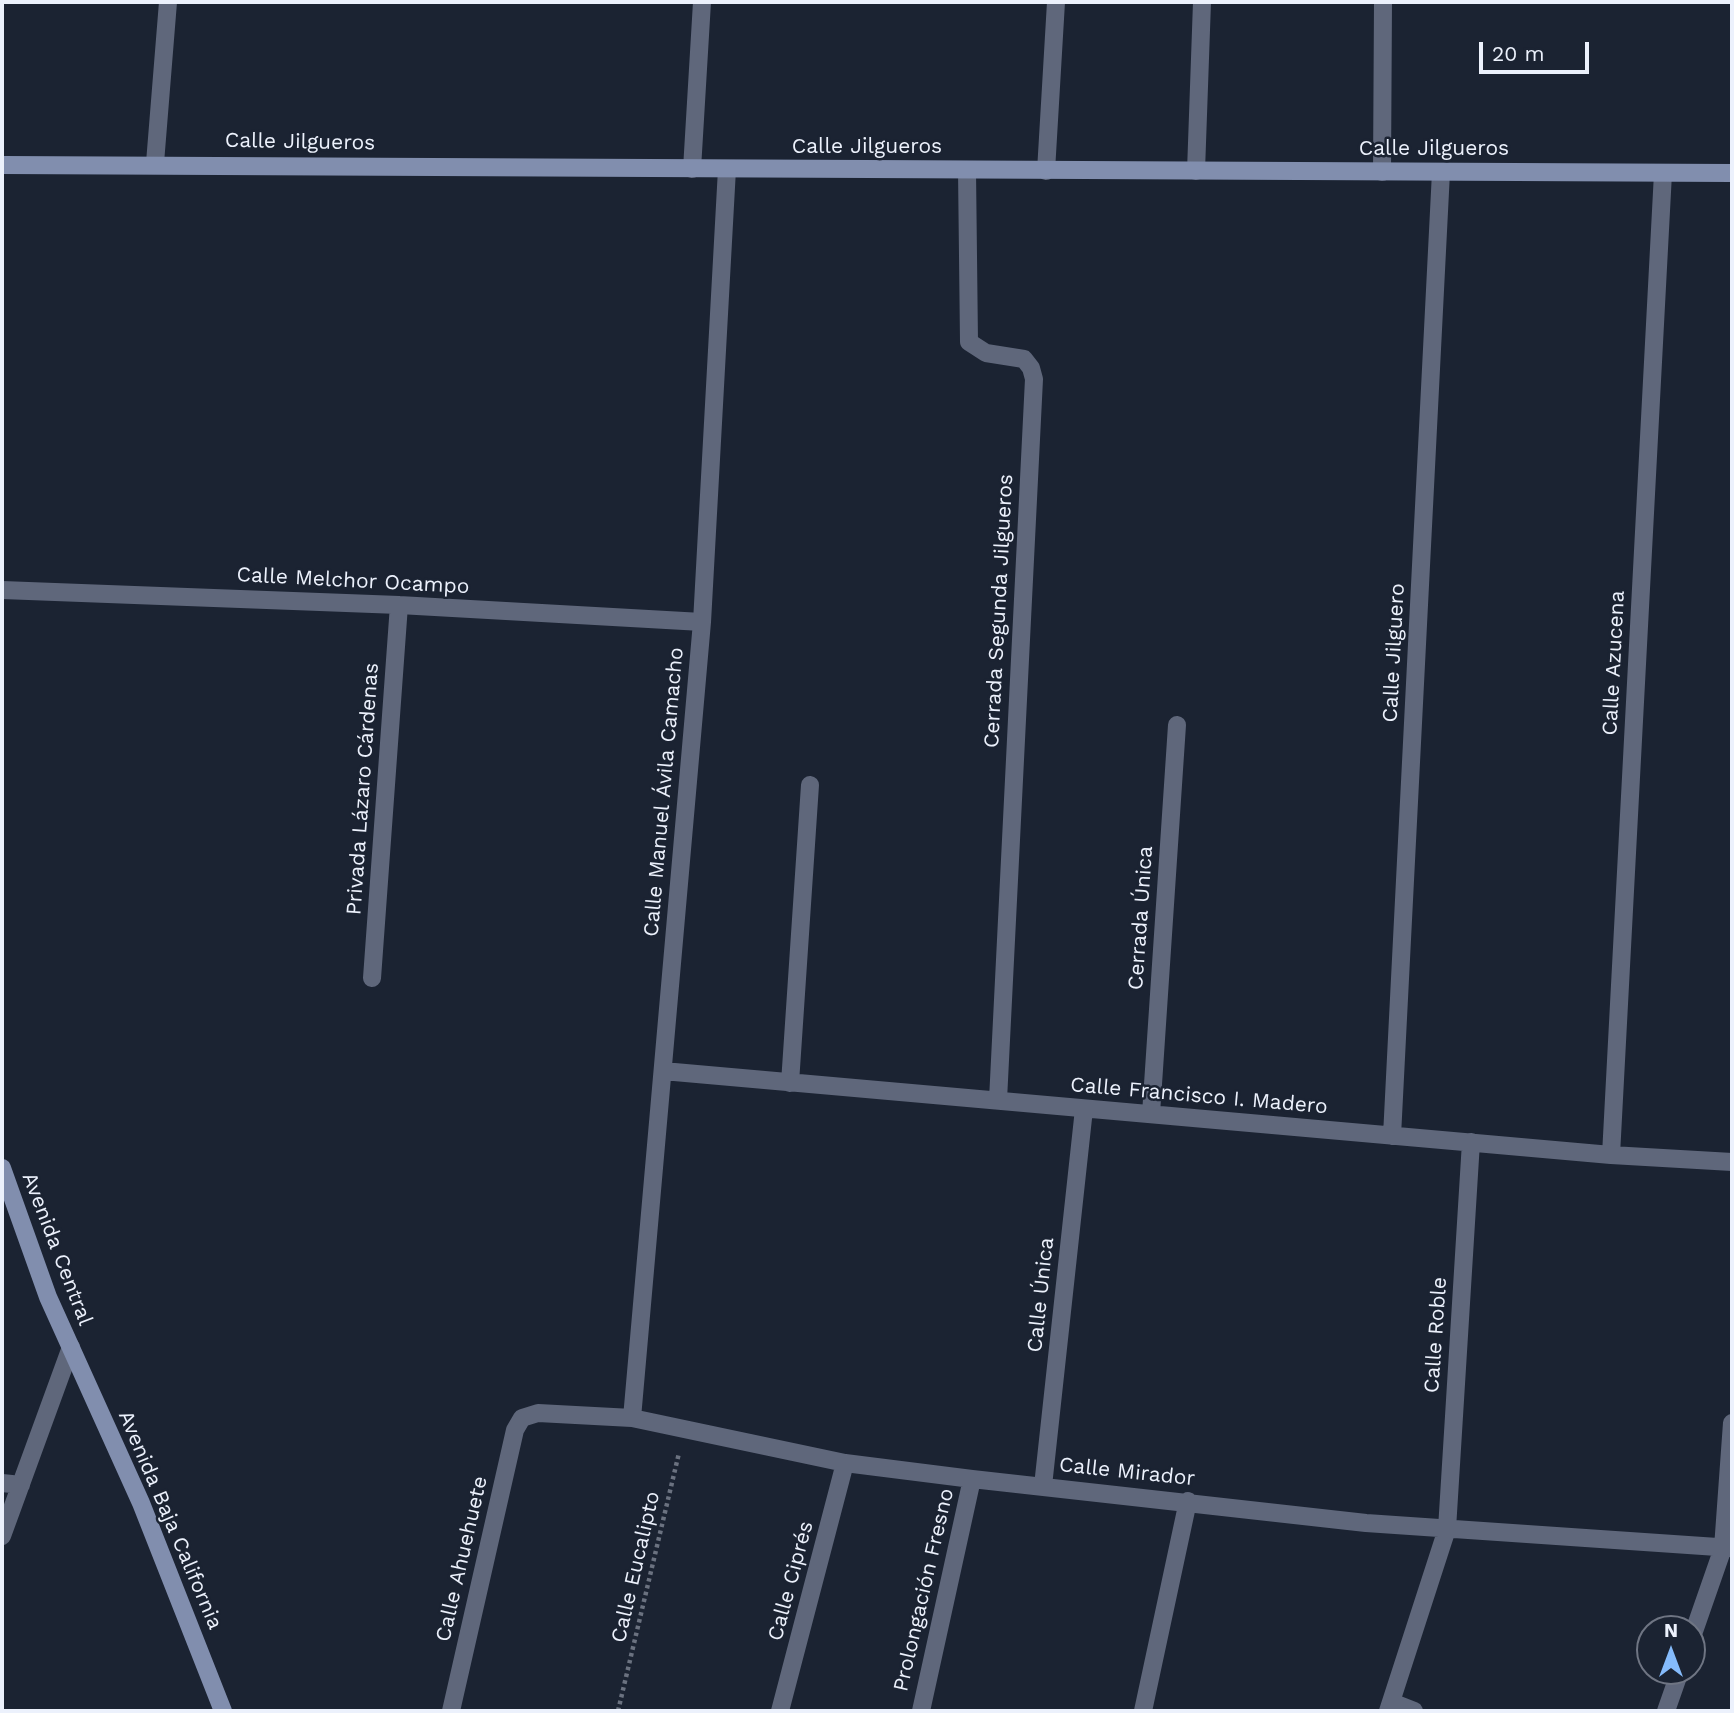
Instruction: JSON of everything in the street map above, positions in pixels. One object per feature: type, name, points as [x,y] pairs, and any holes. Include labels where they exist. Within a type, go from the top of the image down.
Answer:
[{"type":"street","points":[[155,163],[168,2]]},
{"type":"street","points":[[692,169],[702,2]]},
{"type":"street","points":[[1046,171],[1056,2]]},
{"type":"street","points":[[1196,171],[1202,2]]},
{"type":"street","points":[[1382,172],[1383,2]]},
{"type":"street","name":"Calle Jilgueros","points":[[2,164],[1732,173]]},
{"type":"street","name":"Calle Manuel Ávila Camacho","points":[[632,1418],[702,622],[727,169]]},
{"type":"street","name":"Cerrada Segunda Jilgueros","points":[[967,170],[969,342],[986,353],[1024,359],[1031,368],[1034,379],[998,1100]]},
{"type":"street","name":"Calle Jilguero","points":[[1392,1136],[1441,172]]},
{"type":"street","name":"Calle Azucena","points":[[1611,1155],[1663,173]]},
{"type":"street","name":"Calle Melchor Ocampo","points":[[2,590],[399,605],[702,622]]},
{"type":"street","name":"Privada Lázaro Cárdenas","points":[[372,978],[399,605]]},
{"type":"street","name":"Cerrada Única","points":[[1151,1114],[1177,725]]},
{"type":"street","points":[[790,1083],[810,785]]},
{"type":"street","name":"Calle Francisco I. Madero","points":[[663,1071],[1611,1155],[1732,1162]]},
{"type":"street","name":"Calle Única","points":[[1043,1486],[1084,1109]]},
{"type":"street","name":"Calle Roble","points":[[1389,1706],[1447,1530],[1471,1142]]},
{"type":"street","name":"Avenida Central","points":[[2,1168],[48,1297],[71,1347]]},
{"type":"street","points":[[2,1536],[71,1347]]},
{"type":"street","name":"Avenida Baja California","points":[[71,1347],[141,1503],[223,1711]]},
{"type":"street","name":"Calle Mirador","points":[[522,1418],[556,1412],[632,1418],[845,1463],[972,1479],[1447,1530],[1728,1548]]},
{"type":"street","name":"Calle Ahuehuete","points":[[451,1711],[510,1446],[522,1418]]},
{"type":"street","points":[[1701,1615],[1728,1548],[1732,1423]]},
{"type":"street","name":"Calle Ciprés","points":[[780,1711],[845,1463]]},
{"type":"street","name":"Prolongación Fresno","points":[[920,1711],[972,1479]]},
{"type":"street","points":[[2,1483],[21,1485]]},
{"type":"street","points":[[1143,1711],[1188,1501]]},
{"type":"street","points":[[1666,1711],[1675,1685]]},
{"type":"street","points":[[1389,1706],[1414,1711]]},
{"type":"path","name":"Calle Eucalipto","points":[[618,1711],[684,1429]]}]
